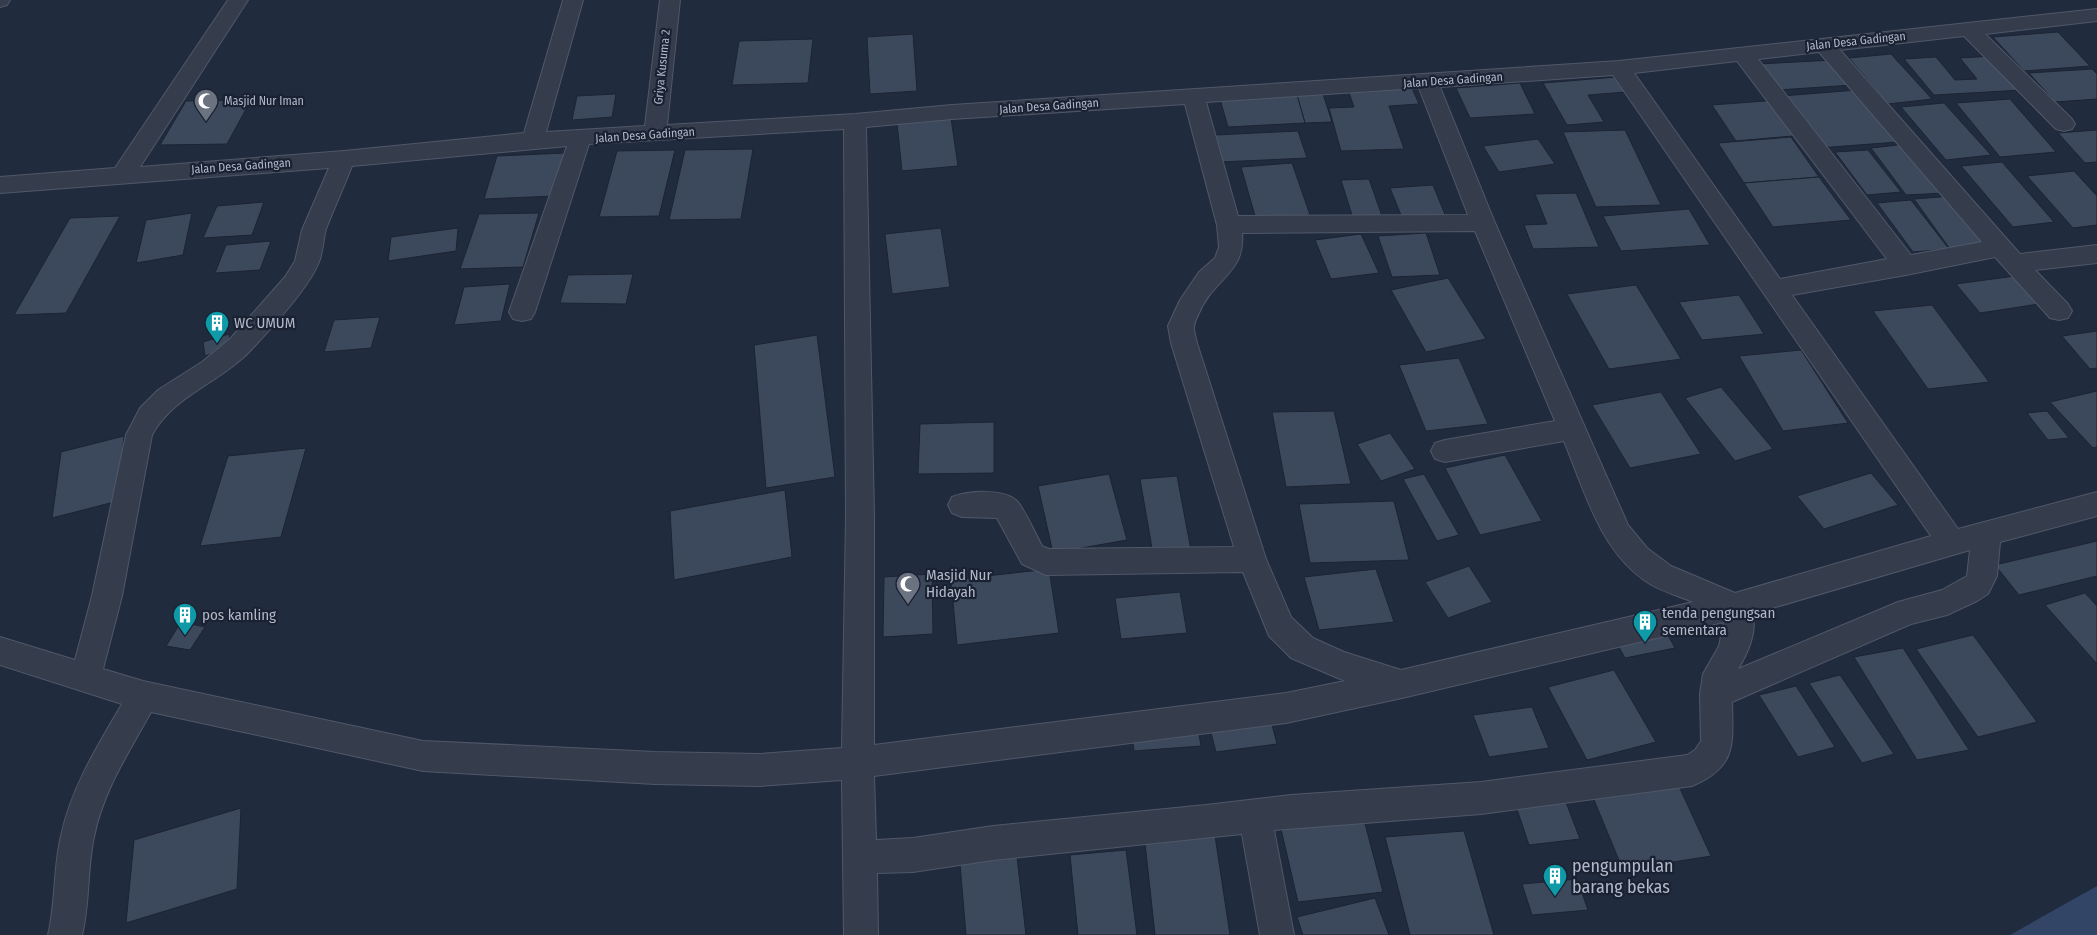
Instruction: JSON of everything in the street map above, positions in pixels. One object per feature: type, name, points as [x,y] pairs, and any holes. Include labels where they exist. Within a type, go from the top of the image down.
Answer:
[{"type":"street","points":[[122,176],[238,0]]},
{"type":"street","points":[[533,140],[573,0]]},
{"type":"street","name":"Griya Kusuma 2","points":[[655,134],[670,0]]},
{"type":"street","points":[[2087,0],[2097,9]]},
{"type":"street","name":"Jalan Desa Gadingan","points":[[0,185],[344,159],[533,140],[855,121],[952,112],[1194,98],[1619,68],[2097,15]]},
{"type":"street","points":[[1969,28],[2012,74],[2039,97],[2064,124]]},
{"type":"street","points":[[1823,44],[2007,255],[2059,311]]},
{"type":"street","points":[[1742,53],[1906,266]]},
{"type":"street","points":[[1619,68],[1953,544]]},
{"type":"street","points":[[860,857],[913,855],[993,843],[1206,822],[1255,815],[1481,798],[1692,770],[1706,761],[1717,745],[1716,694],[1718,674],[1733,650],[1739,620],[1734,606],[1661,575],[1637,557],[1617,533],[1483,223],[1426,82]]},
{"type":"street","points":[[1194,98],[1229,225],[1231,247],[1226,262],[1208,278],[1192,300],[1181,326],[1184,343],[1252,559],[1280,626],[1302,648],[1338,665],[1402,684]]},
{"type":"street","points":[[855,121],[860,516],[858,763],[861,935]]},
{"type":"street","points":[[522,312],[580,138]]},
{"type":"street","points":[[86,677],[107,596],[139,435],[149,416],[167,397],[211,369],[239,346],[294,284],[307,262],[314,230],[344,159]]},
{"type":"street","points":[[1229,225],[1483,223]]},
{"type":"street","points":[[1774,289],[1906,266],[2007,255],[2097,254]]},
{"type":"street","points":[[1446,451],[1572,429]]},
{"type":"street","points":[[0,651],[143,696],[423,756],[656,768],[749,769],[858,763],[1286,708],[1402,684],[1734,606],[1986,533],[2097,504]]},
{"type":"street","points":[[962,505],[999,505],[1003,507],[1007,510],[1032,555],[1046,562],[1252,559]]},
{"type":"street","points":[[1716,694],[1909,611],[1947,602],[1967,592],[1978,585],[1982,576],[1986,533]]},
{"type":"street","points":[[65,935],[71,916],[71,889],[77,836],[86,808],[93,790],[143,696]]},
{"type":"street","points":[[1255,815],[1277,935]]},
{"type":"water","points":[[2097,886],[2097,935],[2010,935]]},
{"type":"building","points":[[2058,32],[2090,66],[2024,71],[1993,37]]},
{"type":"building","points":[[913,34],[917,91],[870,94],[867,37]]},
{"type":"building","points":[[813,39],[808,83],[732,85],[739,41]]},
{"type":"building","points":[[1891,54],[1932,99],[1888,104],[1849,58]]},
{"type":"building","points":[[1993,56],[2022,90],[1934,95],[1904,59],[1936,57],[1955,80],[1977,79],[1960,58]]},
{"type":"building","points":[[1833,60],[1853,85],[1777,90],[1759,64]]},
{"type":"building","points":[[2092,69],[2097,74],[2097,99],[2055,102],[2029,73]]},
{"type":"building","points":[[1617,77],[1626,92],[1588,95],[1604,122],[1567,125],[1543,83]]},
{"type":"building","points":[[1520,83],[1535,114],[1470,118],[1456,88]]},
{"type":"building","points":[[1411,86],[1419,104],[1389,106],[1404,149],[1341,151],[1329,108],[1354,107],[1348,90]]},
{"type":"building","points":[[1857,90],[1897,142],[1819,148],[1782,96]]},
{"type":"building","points":[[616,94],[612,117],[572,120],[577,96]]},
{"type":"building","points":[[1323,94],[1332,122],[1305,123],[1297,95]]},
{"type":"building","points":[[1297,95],[1305,123],[1228,127],[1220,99]]},
{"type":"building","points":[[2010,99],[2056,152],[2000,157],[1956,103]]},
{"type":"building","name":"Masjid Nur Iman","points":[[251,100],[227,144],[160,145],[186,101]]},
{"type":"building","points":[[1778,100],[1804,135],[1736,141],[1712,105]]},
{"type":"building","points":[[1944,103],[1991,155],[1946,160],[1901,107]]},
{"type":"building","points":[[951,118],[958,166],[902,171],[897,123]]},
{"type":"building","points":[[1625,130],[1661,205],[1596,207],[1563,132]]},
{"type":"building","points":[[2097,130],[2097,162],[2085,163],[2058,133]]},
{"type":"building","points":[[1298,131],[1307,158],[1221,162],[1215,135]]},
{"type":"building","points":[[1791,137],[1819,177],[1744,183],[1718,143]]},
{"type":"building","points":[[1538,139],[1555,164],[1499,172],[1483,146]]},
{"type":"building","points":[[1907,144],[1945,193],[1906,195],[1871,148]]},
{"type":"building","points":[[753,149],[741,219],[669,220],[685,150]]},
{"type":"building","points":[[675,150],[659,216],[599,217],[617,151]]},
{"type":"building","points":[[1868,150],[1901,192],[1867,195],[1835,152]]},
{"type":"building","points":[[566,153],[555,196],[484,199],[497,156]]},
{"type":"building","points":[[2002,162],[2054,222],[2013,227],[1961,166]]},
{"type":"building","points":[[1292,163],[1310,215],[1256,219],[1241,167]]},
{"type":"building","points":[[2074,171],[2097,196],[2097,225],[2073,228],[2027,176]]},
{"type":"building","points":[[1819,177],[1851,220],[1773,227],[1744,183]]},
{"type":"building","points":[[1369,179],[1382,216],[1353,218],[1341,180]]},
{"type":"building","points":[[1433,185],[1446,217],[1403,220],[1390,188]]},
{"type":"building","points":[[1576,193],[1599,247],[1533,249],[1524,225],[1547,224],[1535,194]]},
{"type":"building","points":[[1953,196],[1991,246],[1950,249],[1914,199]]},
{"type":"building","points":[[1911,200],[1949,249],[1913,252],[1877,203]]},
{"type":"building","points":[[264,202],[252,235],[203,238],[217,206]]},
{"type":"building","points":[[1689,209],[1710,245],[1621,251],[1603,216]]},
{"type":"building","points":[[192,213],[183,255],[136,263],[146,220]]},
{"type":"building","points":[[539,213],[523,267],[460,269],[479,214]]},
{"type":"building","points":[[120,216],[66,313],[14,315],[70,218]]},
{"type":"building","points":[[458,228],[456,251],[388,261],[391,237]]},
{"type":"building","points":[[941,228],[950,287],[892,294],[885,234]]},
{"type":"building","points":[[1426,233],[1440,275],[1392,277],[1378,236]]},
{"type":"building","points":[[1361,234],[1379,273],[1331,279],[1315,240]]},
{"type":"building","points":[[271,241],[260,270],[215,273],[226,245]]},
{"type":"building","points":[[633,274],[626,304],[560,303],[568,275]]},
{"type":"building","points":[[2015,276],[2039,304],[1980,313],[1956,284]]},
{"type":"building","points":[[1448,278],[1486,339],[1426,352],[1391,290]]},
{"type":"building","points":[[510,284],[501,321],[454,325],[464,287]]},
{"type":"building","points":[[1636,285],[1681,359],[1609,369],[1567,294]]},
{"type":"building","points":[[1739,295],[1764,334],[1702,340],[1679,302]]},
{"type":"building","points":[[1932,305],[1989,382],[1928,389],[1873,311]]},
{"type":"building","points":[[380,317],[371,348],[324,352],[334,320]]},
{"type":"building","points":[[2097,331],[2097,368],[2090,369],[2062,336]]},
{"type":"building","name":"WC UMUM","points":[[229,334],[231,347],[205,356],[203,342]]},
{"type":"building","points":[[817,335],[835,477],[766,488],[754,345]]},
{"type":"building","points":[[1801,350],[1848,423],[1783,431],[1739,356]]},
{"type":"building","points":[[1459,358],[1488,424],[1426,431],[1399,365]]},
{"type":"building","points":[[1721,387],[1773,449],[1735,461],[1685,398]]},
{"type":"building","points":[[2097,391],[2097,447],[2093,448],[2050,402]]},
{"type":"building","points":[[1661,392],[1701,454],[1630,468],[1592,405]]},
{"type":"building","points":[[1334,411],[1351,484],[1286,487],[1272,412]]},
{"type":"building","points":[[2047,411],[2069,438],[2048,440],[2027,413]]},
{"type":"building","points":[[994,422],[994,473],[918,474],[920,424]]},
{"type":"building","points":[[1390,433],[1415,469],[1381,481],[1357,444]]},
{"type":"building","points":[[124,436],[118,501],[52,518],[61,452]]},
{"type":"building","points":[[306,448],[281,537],[200,546],[228,456]]},
{"type":"building","points":[[1505,455],[1542,521],[1480,535],[1445,468]]},
{"type":"building","points":[[1871,473],[1898,505],[1824,529],[1797,496]]},
{"type":"building","points":[[1109,474],[1127,540],[1053,553],[1038,486]]},
{"type":"building","points":[[1424,474],[1459,535],[1437,541],[1403,479]]},
{"type":"building","points":[[1177,476],[1191,550],[1153,554],[1140,479]]},
{"type":"building","points":[[785,490],[792,557],[674,580],[670,511]]},
{"type":"building","points":[[1394,501],[1409,560],[1310,563],[1299,504]]},
{"type":"building","points":[[2097,541],[2097,576],[2019,595],[1995,565]]},
{"type":"building","points":[[1469,566],[1492,602],[1448,618],[1425,582]]},
{"type":"building","points":[[1049,569],[1059,633],[957,645],[951,580]]},
{"type":"building","points":[[1376,569],[1394,622],[1319,630],[1304,577]]},
{"type":"building","name":"Masjid Nur Hidayah","points":[[932,574],[933,634],[883,637],[884,577]]},
{"type":"building","points":[[1180,592],[1187,633],[1121,639],[1115,598]]},
{"type":"building","points":[[2085,593],[2097,606],[2097,664],[2045,605]]},
{"type":"building","name":"pos kamling","points":[[181,622],[205,627],[190,650],[166,646]]},
{"type":"building","name":"tenda pengungsan sementara","points":[[1664,628],[1675,648],[1625,658],[1614,638]]},
{"type":"building","points":[[1973,635],[2037,722],[1978,737],[1916,649]]},
{"type":"building","points":[[1903,648],[1969,750],[1917,760],[1854,657]]},
{"type":"building","points":[[1614,670],[1656,742],[1587,760],[1548,687]]},
{"type":"building","points":[[1840,675],[1894,754],[1862,763],[1809,683]]},
{"type":"building","points":[[1796,686],[1835,747],[1798,757],[1759,695]]},
{"type":"building","points":[[1532,707],[1549,748],[1489,757],[1473,715]]},
{"type":"building","points":[[1271,721],[1277,744],[1216,752],[1210,729]]},
{"type":"building","points":[[1197,723],[1201,746],[1134,751],[1131,728]]},
{"type":"building","points":[[1677,782],[1711,856],[1623,870],[1592,795]]},
{"type":"building","points":[[1564,797],[1580,839],[1529,845],[1515,803]]},
{"type":"building","points":[[241,808],[237,889],[126,923],[134,840]]},
{"type":"building","points":[[1364,820],[1383,892],[1298,902],[1281,829]]},
{"type":"building","points":[[1214,829],[1230,935],[1155,935],[1144,834]]},
{"type":"building","points":[[1464,831],[1494,935],[1410,935],[1385,837]]},
{"type":"building","points":[[1126,850],[1137,935],[1078,935],[1070,855]]},
{"type":"building","points":[[1017,857],[1026,935],[966,935],[960,864]]},
{"type":"building","name":"pengumpulan barang bekas","points":[[1577,879],[1588,910],[1532,915],[1522,884]]},
{"type":"building","points":[[1375,898],[1389,935],[1303,935],[1297,917]]},
{"type":"place","name":"Masjid Nur Iman","points":[[206,122]]},
{"type":"place","name":"WC UMUM","points":[[217,344]]},
{"type":"place","name":"Masjid Nur Hidayah","points":[[908,605]]},
{"type":"place","name":"pos kamling","points":[[185,636]]},
{"type":"place","name":"tenda pengungsan sementara","points":[[1645,643]]},
{"type":"place","name":"pengumpulan barang bekas","points":[[1555,897]]}]
